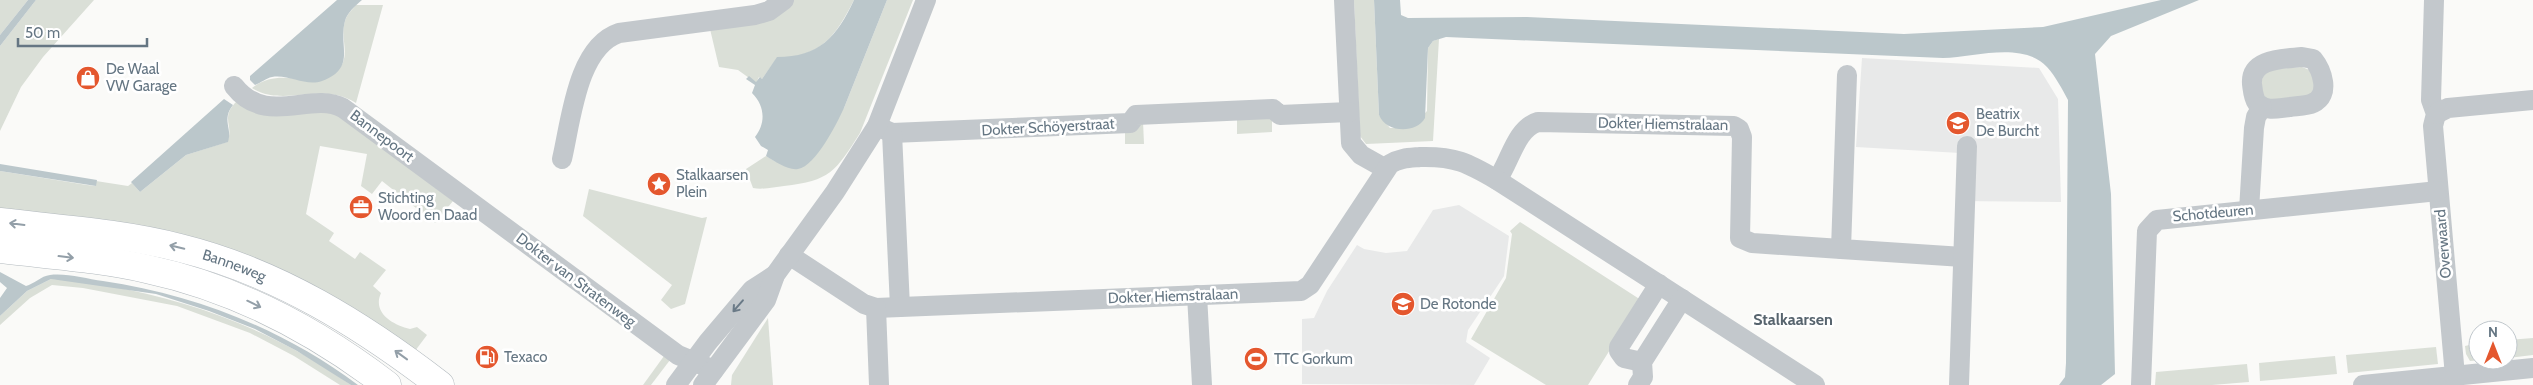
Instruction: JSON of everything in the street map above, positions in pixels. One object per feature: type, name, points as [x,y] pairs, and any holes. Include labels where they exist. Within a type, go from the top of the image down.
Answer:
[{"type":"main road","name":"Banneweg","points":[[0,222],[128,237],[179,247],[251,270],[322,305],[397,352],[440,385]]},
{"type":"main road","name":"Banneweg","points":[[0,249],[146,268],[209,285],[290,321],[336,348],[387,385]]},
{"type":"street","points":[[562,159],[580,83],[589,60],[605,40],[619,33],[755,15],[769,11],[784,0]]},
{"type":"street","points":[[709,378],[766,300],[775,275],[789,255],[884,130],[926,0]]},
{"type":"street","points":[[1344,0],[1351,143],[1361,155],[1386,169]]},
{"type":"street","name":"Overwaard","points":[[2434,0],[2431,100],[2436,114],[2433,126],[2455,376]]},
{"type":"street","points":[[1841,249],[1847,75]]},
{"type":"street","name":"Bannepoort","points":[[234,86],[246,99],[261,104],[339,106],[442,181]]},
{"type":"street","points":[[2436,114],[2448,108],[2533,100]]},
{"type":"street","points":[[2249,210],[2254,128],[2256,117],[2262,107]]},
{"type":"street","name":"Dokter Schöyerstraat","points":[[884,130],[1130,123],[1136,115],[1273,109],[1280,115],[1349,112]]},
{"type":"street","name":"Dokter Hiemstralaan","points":[[1497,180],[1520,134],[1528,126],[1538,122],[1734,126],[1739,129],[1742,137],[1740,238],[1752,243],[1963,257]]},
{"type":"street","points":[[884,130],[900,308]]},
{"type":"street","points":[[1959,385],[1967,146]]},
{"type":"street","name":"Dokter Hiemstralaan","points":[[789,255],[864,304],[876,308],[1305,290],[1386,169],[1402,158],[1444,156],[1466,162],[1497,180],[1815,385]]},
{"type":"street","name":"Dokter van Stratenweg","points":[[442,181],[678,356],[692,362],[709,378]]},
{"type":"street","name":"Schotdeuren","points":[[2140,385],[2146,238],[2151,224],[2164,218],[2438,191]]},
{"type":"street","points":[[676,385],[692,362],[752,290],[775,275]]},
{"type":"street","points":[[1642,362],[1624,358],[1619,351],[1619,347],[1659,284]]},
{"type":"street","points":[[1197,295],[1202,385]]},
{"type":"street","points":[[1638,385],[1643,377],[1642,362],[1682,299]]},
{"type":"street","points":[[876,308],[879,385]]},
{"type":"street","points":[[2363,385],[2533,368]]},
{"type":"shaded area","points":[[0,0],[28,0],[0,35]]},
{"type":"shaded area","points":[[28,0],[36,0],[0,46],[0,35]]},
{"type":"shaded area","points":[[36,0],[94,0],[43,57],[21,87],[0,131],[0,46]]},
{"type":"shaded area","points":[[337,0],[362,0],[349,12],[346,18],[343,30],[343,63],[333,76],[316,82],[304,82],[278,77],[270,78],[255,85],[250,80],[250,76]]},
{"type":"shaded area","points":[[791,0],[854,0],[840,25],[825,42],[805,54],[777,58],[762,79],[759,77],[756,83],[738,70],[719,67],[710,29]]},
{"type":"shaded area","points":[[854,0],[887,0],[844,108],[831,133],[819,152],[805,166],[798,169],[786,167],[766,156],[768,150],[761,146],[755,137],[761,126],[762,109],[752,93],[755,85],[746,79],[749,76],[756,82],[760,77],[762,79],[777,57],[804,53],[815,49],[825,42],[841,25]]},
{"type":"shaded area","points":[[887,0],[913,0],[860,133],[844,157],[830,172],[812,181],[761,189],[753,188],[746,169],[766,156],[776,162],[844,108]]},
{"type":"shaded area","points":[[1354,0],[1374,0],[1379,115],[1390,128],[1411,128],[1427,111],[1428,48],[1433,41],[1439,39],[1433,141],[1366,144],[1360,136]]},
{"type":"shaded area","points":[[1374,0],[1400,0],[1401,15],[1408,18],[1527,17],[1904,34],[2043,27],[2161,0],[2199,0],[2111,36],[2095,54],[2111,194],[2115,374],[2101,385],[2059,385],[2065,377],[2066,363],[2068,100],[2059,83],[2047,67],[2037,59],[2025,54],[2012,52],[1943,58],[1446,37],[1433,41],[1428,48],[1425,118],[1415,127],[1401,129],[1388,125],[1379,115]]},
{"type":"shaded area","points":[[356,5],[383,5],[356,103],[330,94],[277,96],[252,88],[264,81],[275,78],[318,80],[327,78],[336,72],[344,60],[343,34],[345,21]]},
{"type":"shaded area","name":"Beatrix De Burcht","points":[[1862,58],[2039,68],[2058,99],[2061,202],[1958,201],[1960,153],[1856,147]]},
{"type":"shaded area","points":[[2302,67],[2312,71],[2315,88],[2312,95],[2269,103],[2260,92],[2263,74],[2271,69]]},
{"type":"shaded area","points":[[224,99],[233,105],[227,120],[228,142],[186,155],[140,192],[131,182]]},
{"type":"shaded area","points":[[237,101],[335,112],[453,201],[435,223],[382,181],[372,194],[361,186],[367,154],[320,146],[306,214],[334,233],[329,241],[355,259],[360,252],[386,270],[373,286],[381,293],[379,306],[382,312],[391,321],[410,329],[417,327],[427,335],[412,355],[322,294],[0,211],[0,171],[96,186],[96,181],[128,186],[132,183],[140,192],[186,155],[227,142],[229,136],[229,112]]},
{"type":"shaded area","points":[[1272,117],[1272,132],[1237,134],[1237,119]]},
{"type":"shaded area","points":[[1143,121],[1144,144],[1125,144],[1125,128]]},
{"type":"shaded area","points":[[0,164],[97,180],[96,186],[0,171]]},
{"type":"shaded area","points":[[589,189],[702,218],[707,217],[685,304],[671,309],[661,300],[672,285],[583,216]]},
{"type":"shaded area","name":"De Rotonde","points":[[1459,205],[1509,236],[1504,276],[1468,330],[1466,342],[1490,358],[1474,385],[1302,384],[1302,319],[1314,318],[1327,291],[1357,245],[1364,249],[1386,253],[1407,251],[1433,210]]},
{"type":"shaded area","points":[[1520,222],[1641,300],[1588,385],[1546,385],[1471,339],[1506,278],[1512,234],[1510,231]]},
{"type":"shaded area","points":[[0,272],[26,286],[47,276],[70,275],[138,287],[205,305],[269,331],[300,347],[358,385],[351,385],[297,351],[255,329],[209,311],[156,294],[51,279],[27,291],[0,316],[0,298],[7,288],[0,282]]},
{"type":"shaded area","points":[[51,279],[80,281],[141,292],[204,310],[265,335],[295,350],[351,385],[340,385],[294,356],[250,333],[177,306],[83,288],[52,285],[30,298],[0,325],[0,316],[27,291]]},
{"type":"shaded area","points":[[768,318],[773,385],[731,385],[732,375]]},
{"type":"shaded area","points":[[2533,338],[2533,355],[2518,357],[2518,339]]},
{"type":"shaded area","points":[[2468,345],[2468,358],[2466,354],[2465,346]]},
{"type":"shaded area","points":[[2436,347],[2438,364],[2348,373],[2346,355]]},
{"type":"shaded area","points":[[664,356],[670,360],[651,385],[643,385]]},
{"type":"shaded area","points":[[2335,356],[2337,374],[2260,381],[2259,363]]},
{"type":"shaded area","points":[[2247,364],[2249,382],[2212,385],[2155,385],[2156,372]]},
{"type":"place","name":"De Waal VW Garage","points":[[88,78]]},
{"type":"place","name":"Beatrix De Burcht","points":[[1958,123]]},
{"type":"place","name":"Stalkaarsen Plein","points":[[659,184]]},
{"type":"place","name":"Stichting Woord en Daad","points":[[361,207]]},
{"type":"place","name":"De Rotonde","points":[[1403,304]]},
{"type":"place","name":"Texaco","points":[[487,357]]},
{"type":"place","name":"TTC Gorkum","points":[[1256,359]]},
{"type":"district","name":"Stalkaarsen","points":[[1793,319]]}]
